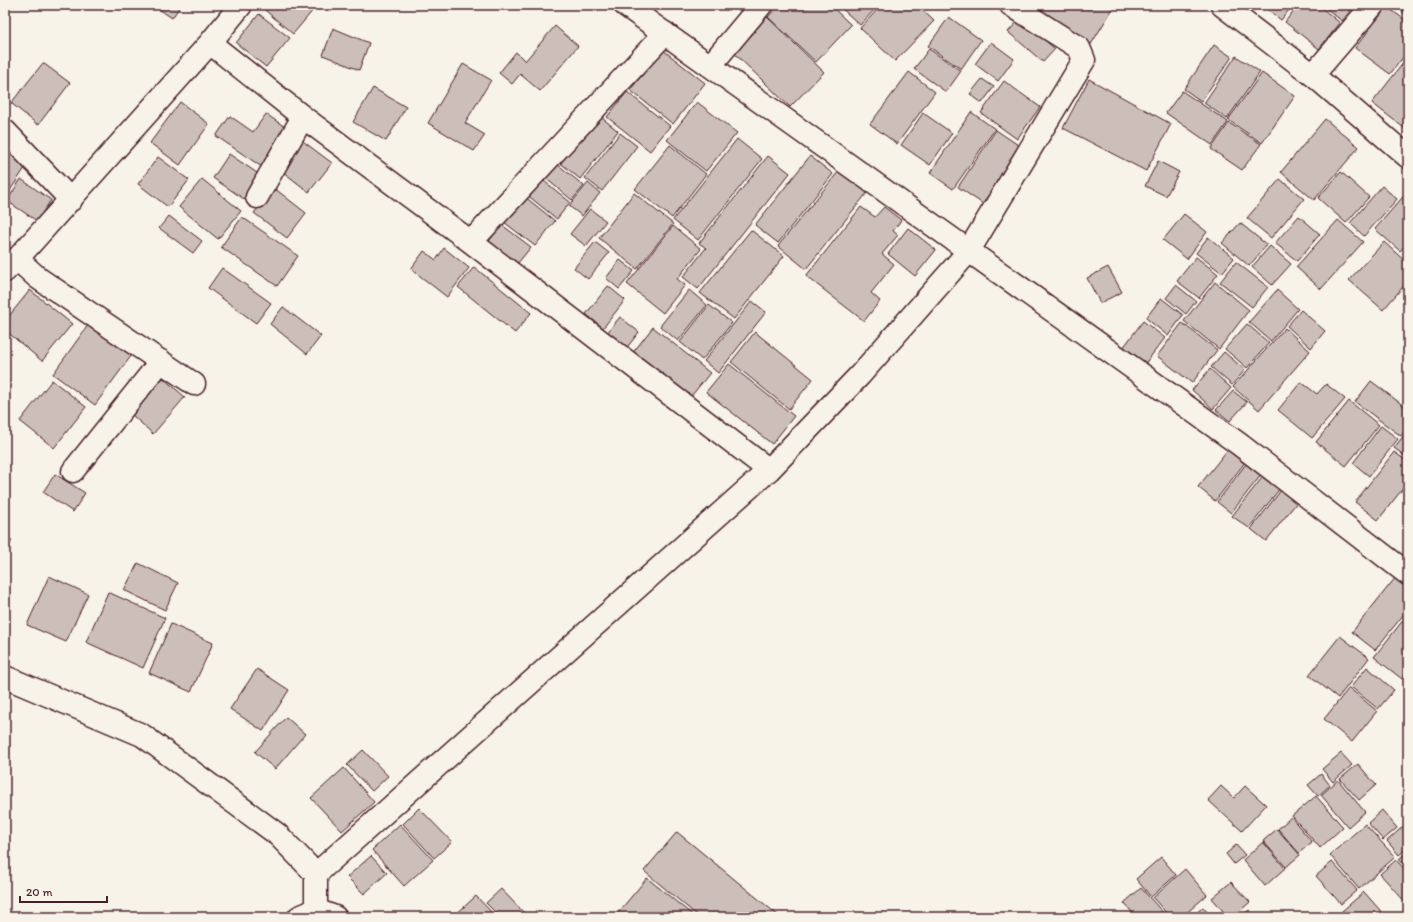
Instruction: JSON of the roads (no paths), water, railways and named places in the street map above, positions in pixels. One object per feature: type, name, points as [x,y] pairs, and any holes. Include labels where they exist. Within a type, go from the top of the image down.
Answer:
[{"type":"street","points":[[194,384],[38,278],[11,265],[71,200],[241,5]]},
{"type":"street","points":[[625,5],[968,252],[1239,444],[1408,574]]},
{"type":"street","points":[[710,66],[761,5]]},
{"type":"street","points":[[316,874],[768,470],[860,375],[968,252],[1084,60],[1079,48],[1011,5]]},
{"type":"street","points":[[1222,5],[1313,75],[1408,157]]},
{"type":"street","points":[[1313,75],[1373,5]]},
{"type":"street","points":[[471,242],[665,33]]},
{"type":"street","points":[[210,42],[303,117],[471,242],[768,470]]},
{"type":"street","points":[[257,197],[303,117]]},
{"type":"street","points":[[5,131],[71,200]]},
{"type":"street","points":[[73,471],[161,361]]},
{"type":"street","points":[[5,677],[142,735],[277,834],[316,874],[317,915]]}]
